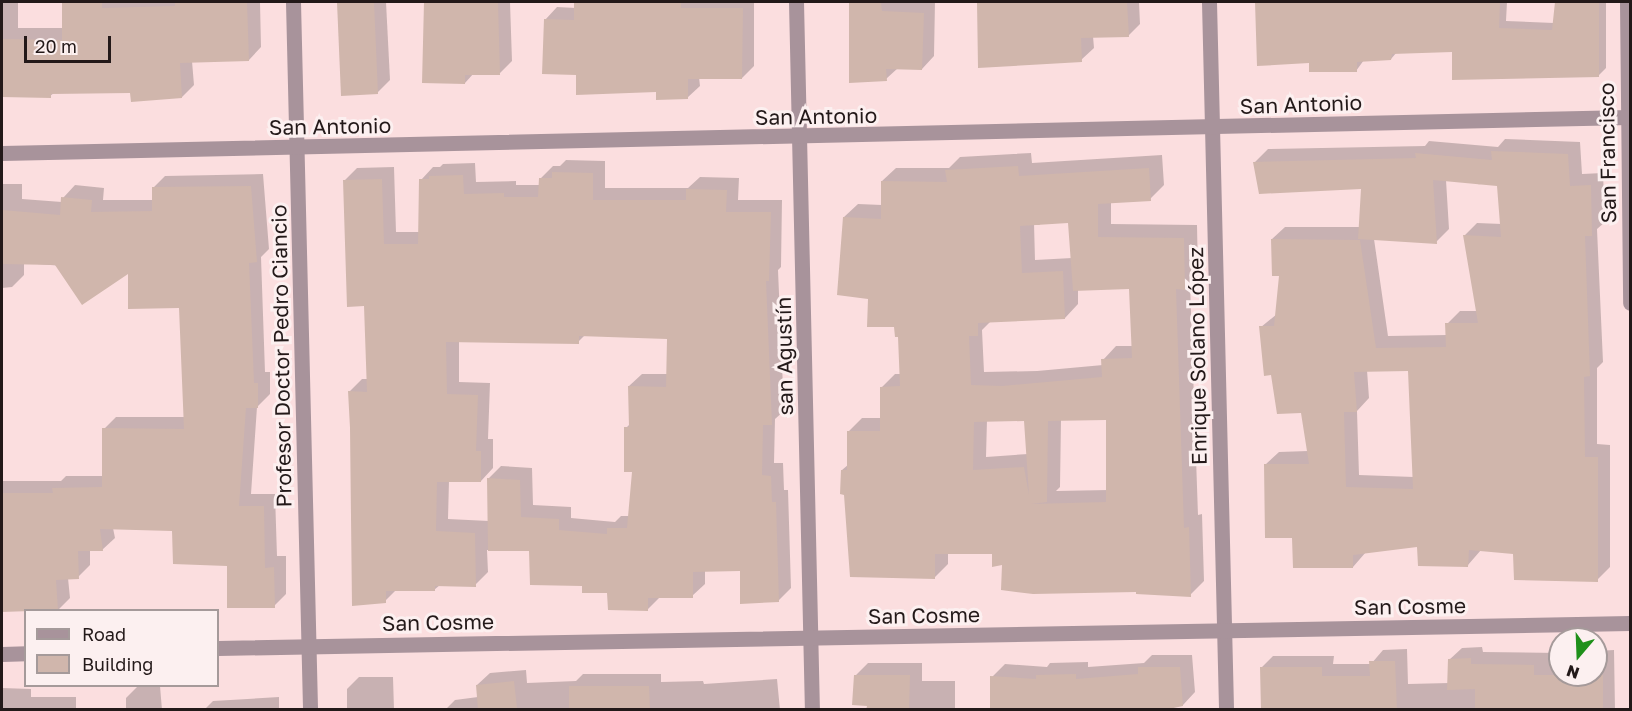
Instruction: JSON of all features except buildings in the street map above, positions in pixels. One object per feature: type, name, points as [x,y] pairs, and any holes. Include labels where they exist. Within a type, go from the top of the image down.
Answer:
[{"type":"street","name":"Profesor Doctor Pedro Ciancio","points":[[293,2],[310,710]]},
{"type":"street","name":"san Agustín","points":[[796,2],[812,710]]},
{"type":"street","name":"Enrique Solano López","points":[[1209,2],[1226,710]]},
{"type":"street","name":"San Francisco","points":[[1627,2],[1630,303]]},
{"type":"street","name":"San Antonio","points":[[2,153],[1629,117]]},
{"type":"street","name":"San Cosme","points":[[219,648],[1630,623]]},
{"type":"street","points":[[2,654],[24,653]]}]
